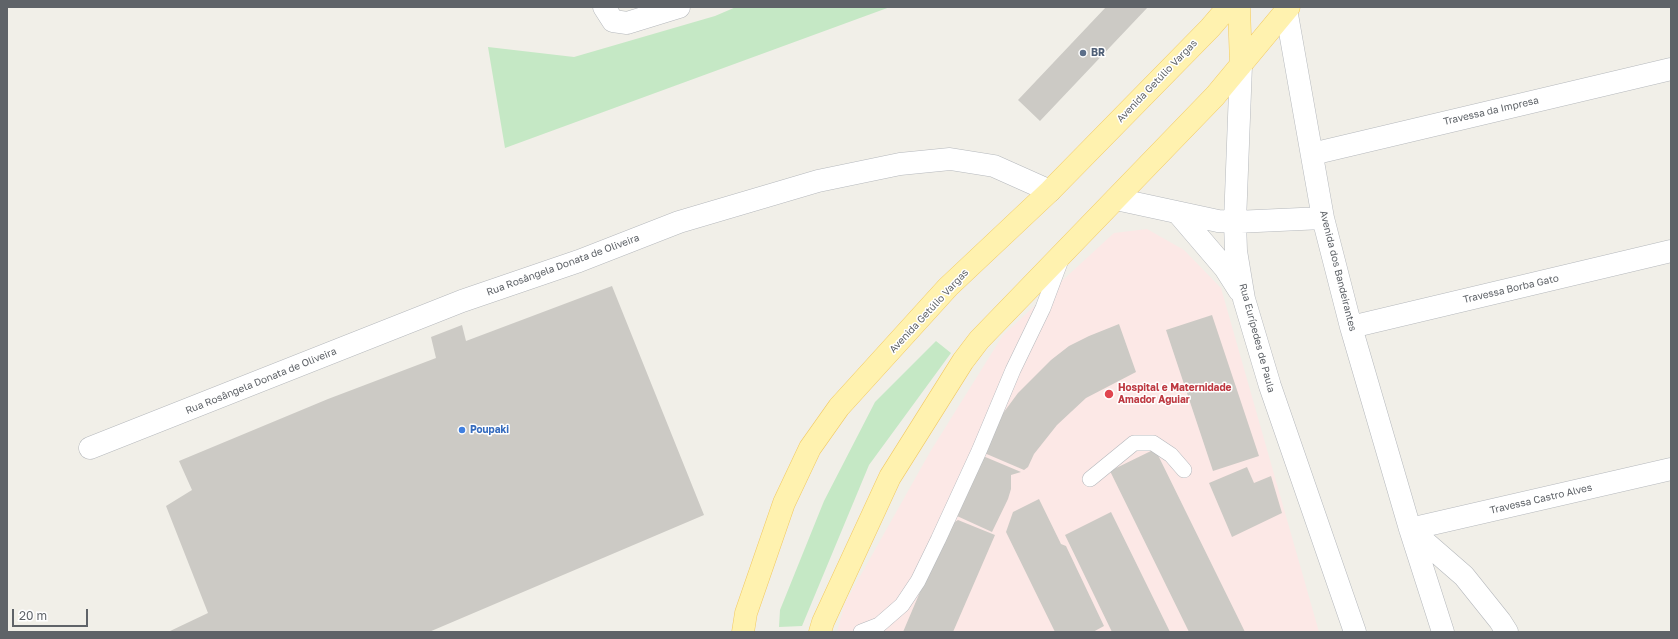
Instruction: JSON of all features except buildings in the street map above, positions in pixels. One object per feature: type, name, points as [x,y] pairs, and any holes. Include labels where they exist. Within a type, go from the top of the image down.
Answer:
[{"type":"main road","name":"Avenida Getúlio Vargas","points":[[748,626],[784,503],[810,448],[839,407],[948,287],[1050,191],[1210,28],[1228,7]]},
{"type":"main road","name":"Rua Eurípedes de Paula","points":[[1239,7],[1240,65]]},
{"type":"main road","points":[[820,632],[823,622],[890,477],[944,389],[978,340],[1215,96],[1287,8]]},
{"type":"street","points":[[604,7],[613,21],[627,23],[679,7]]},
{"type":"street","name":"Avenida dos Bandeirantes","points":[[1287,8],[1323,218],[1351,327],[1410,529],[1443,632]]},
{"type":"street","name":"Rua Eurípedes de Paula","points":[[1240,65],[1235,222],[1236,252],[1244,299],[1270,386],[1355,632]]},
{"type":"street","name":"Travessa da Impresa","points":[[1312,154],[1671,69]]},
{"type":"street","name":"Rua Rosângela Donata de Oliveira","points":[[90,448],[462,301],[579,261],[679,222],[818,181],[900,164],[950,159],[994,166],[1050,191]]},
{"type":"street","points":[[1116,199],[1218,221],[1235,222],[1323,218]]},
{"type":"street","points":[[1178,212],[1225,268],[1244,299]]},
{"type":"street","name":"Travessa Borba Gato","points":[[1351,327],[1671,251]]},
{"type":"street","name":"Travessa Castro Alves","points":[[1410,529],[1671,469]]},
{"type":"street","points":[[1410,529],[1464,576],[1507,632]]},
{"type":"lane","points":[[861,632],[878,625],[902,605],[918,581],[1013,370],[1043,308],[1064,253]]},
{"type":"lane","points":[[1090,479],[1134,443],[1153,443],[1171,455],[1184,470]]},
{"type":"shaded area","name":"Hospital e Maternidade Amador Aguiar","points":[[1147,229],[1184,250],[1221,288],[1319,632],[837,632],[845,603],[930,452],[1003,335],[1114,233]]},
{"type":"green space","points":[[736,7],[890,7],[505,148],[488,47],[574,57],[715,16]]},
{"type":"green space","points":[[936,341],[951,353],[869,465],[802,626],[779,627],[780,610],[824,501],[875,402]]},
{"type":"place","name":"BR","points":[[1083,53]]},
{"type":"place","name":"Hospital e Maternidade Amador Aguiar","points":[[1109,394]]},
{"type":"place","name":"Poupaki","points":[[462,430]]}]
